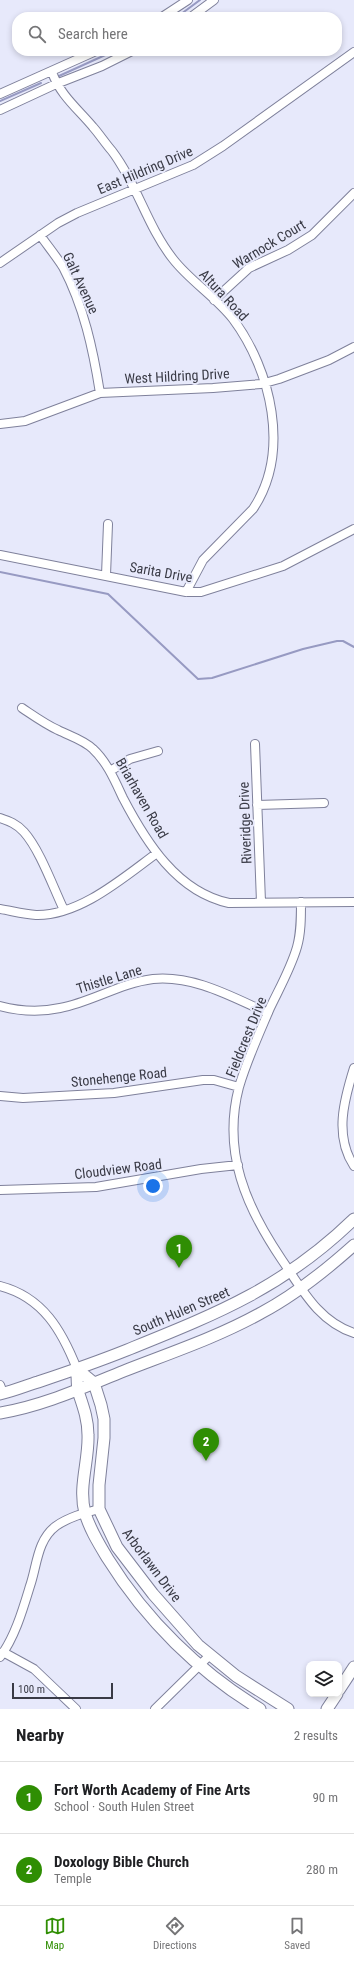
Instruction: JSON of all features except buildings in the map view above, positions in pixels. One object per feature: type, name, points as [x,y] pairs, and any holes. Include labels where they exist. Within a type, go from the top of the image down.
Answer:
[{"type":"main road","name":"South Hulen Street","points":[[1,1391],[77,1370],[221,1312],[291,1273],[329,1244],[354,1219]]},
{"type":"main road","points":[[0,1413],[37,1404],[78,1389],[232,1328],[260,1314],[301,1288],[333,1264],[354,1245]]},
{"type":"main road","points":[[77,1370],[94,1383]]},
{"type":"main road","points":[[77,1370],[78,1389],[85,1412],[88,1435],[83,1485],[85,1513],[92,1533],[121,1580],[156,1622],[199,1666],[260,1709]]},
{"type":"main road","name":"Arborlawn Drive","points":[[94,1383],[104,1419],[104,1438],[99,1485],[99,1509],[118,1547],[168,1612],[210,1655],[236,1676],[288,1709]]},
{"type":"main road","points":[[342,1685],[354,1667]]},
{"type":"main road","points":[[327,1709],[335,1697]]},
{"type":"street","points":[[170,12],[188,0]]},
{"type":"street","points":[[197,12],[214,0]]},
{"type":"street","name":"East Hildring Drive","points":[[0,263],[40,235],[77,213],[194,165],[223,146],[354,52]]},
{"type":"street","points":[[0,94],[86,56]]},
{"type":"street","points":[[0,110],[122,56]]},
{"type":"street","name":"Altura Road","points":[[52,72],[56,84],[120,162],[157,235],[173,259],[232,318],[255,356],[265,383],[274,434],[272,456],[258,501],[253,509],[203,560],[186,592]]},
{"type":"street","name":"Warnock Court","points":[[214,300],[249,268],[288,250],[312,235],[354,193]]},
{"type":"street","name":"Galt Avenue","points":[[40,235],[62,267],[84,314],[94,356],[100,393]]},
{"type":"street","name":"West Hildring Drive","points":[[0,424],[24,421],[100,393],[213,388],[265,383],[329,360],[354,347]]},
{"type":"street","points":[[106,575],[108,524]]},
{"type":"street","name":"Sarita Drive","points":[[0,555],[186,592],[201,592],[284,566],[354,529]]},
{"type":"street","name":"Briarhaven Road","points":[[22,708],[41,721],[93,748],[110,770],[131,812],[157,853],[181,879],[213,899],[229,903],[354,902]]},
{"type":"street","name":"Riveridge Drive","points":[[255,744],[261,902]]},
{"type":"street","points":[[110,770],[130,759],[158,751]]},
{"type":"street","points":[[257,805],[324,803]]},
{"type":"street","points":[[0,818],[12,822],[23,830],[32,842],[64,910]]},
{"type":"street","points":[[0,909],[38,915],[64,910],[102,893],[157,853]]},
{"type":"street","name":"Fieldcrest Drive","points":[[301,902],[301,922],[297,947],[253,1047],[240,1087],[234,1113],[238,1165],[252,1211],[264,1234],[301,1288],[323,1316],[337,1326],[354,1333]]},
{"type":"street","name":"Thistle Lane","points":[[0,1006],[47,1011],[62,1008],[126,985],[154,979],[181,980],[211,987],[268,1013]]},
{"type":"street","points":[[354,1068],[342,1110],[342,1124],[346,1150],[354,1166]]},
{"type":"street","name":"Stonehenge Road","points":[[0,1096],[23,1098],[114,1093],[203,1080],[214,1080],[240,1087]]},
{"type":"street","name":"Cloudview Road","points":[[0,1190],[96,1187],[201,1169],[238,1165]]},
{"type":"street","points":[[0,1286],[26,1297],[46,1312],[64,1338],[77,1370]]},
{"type":"street","points":[[76,1709],[34,1669],[2,1655],[11,1637],[30,1586],[40,1546],[56,1526],[75,1516],[99,1509]]},
{"type":"street","points":[[155,1709],[210,1655]]},
{"type":"waterway","points":[[184,12],[200,0]]},
{"type":"waterway","points":[[59,76],[103,56]]},
{"type":"waterway","points":[[0,101],[41,83]]},
{"type":"waterway","points":[[0,572],[108,594],[198,679],[212,678],[303,649],[337,641],[343,641],[354,647]]},
{"type":"place","name":"Fort Worth Academy of Fine Arts","points":[[179,1268]]},
{"type":"place","name":"Doxology Bible Church","points":[[206,1461]]}]
